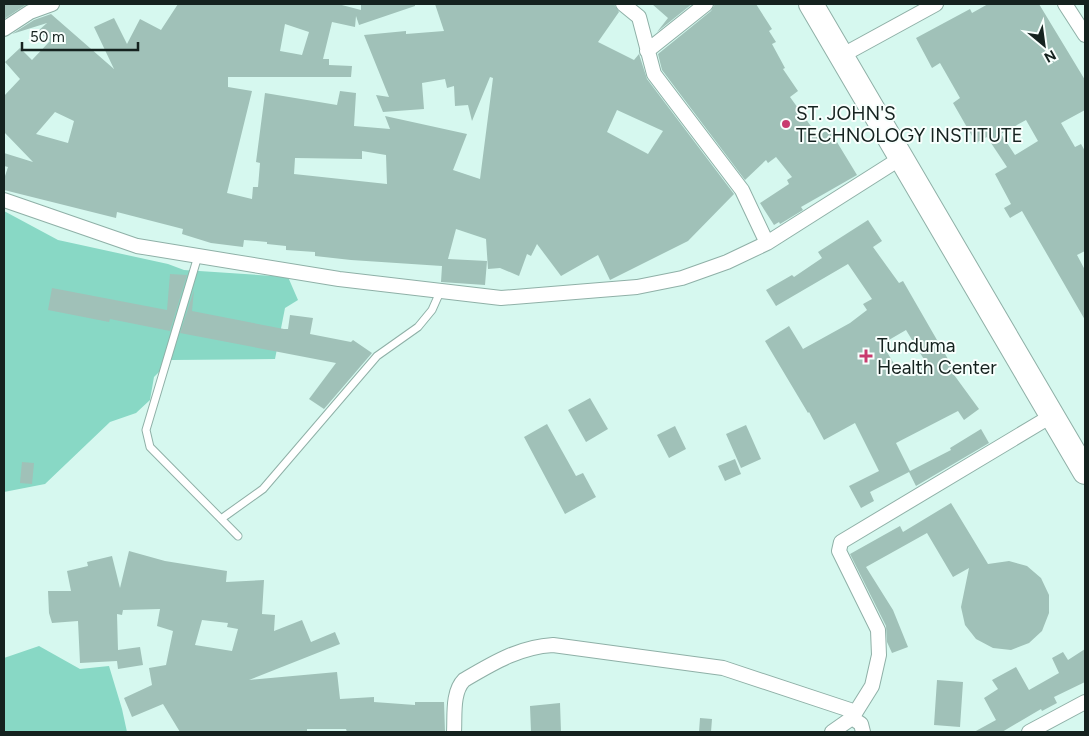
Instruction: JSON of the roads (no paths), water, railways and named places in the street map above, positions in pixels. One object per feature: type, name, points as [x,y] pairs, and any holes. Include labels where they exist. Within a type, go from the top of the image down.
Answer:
[{"type":"highway","points":[[811,4],[1085,469]]},
{"type":"street","points":[[4,29],[30,12],[52,4]]},
{"type":"street","points":[[623,4],[639,17],[654,74],[742,190],[767,242]]},
{"type":"street","points":[[647,51],[706,4]]},
{"type":"street","points":[[841,56],[936,4]]},
{"type":"street","points":[[1065,4],[1085,35]]},
{"type":"street","points":[[4,200],[137,246],[339,279],[501,298],[637,288],[682,278],[727,262],[767,242],[901,158]]},
{"type":"street","points":[[832,732],[854,715],[872,686],[879,655],[878,630],[839,551],[838,547],[841,542],[1053,415]]},
{"type":"street","points":[[454,732],[458,685],[514,653],[532,646],[552,645],[723,668],[854,715],[863,732]]},
{"type":"street","points":[[1029,732],[1085,702]]},
{"type":"lane","points":[[198,255],[146,435],[150,447],[238,536]]},
{"type":"lane","points":[[221,519],[264,489],[370,363],[418,327],[432,310],[440,292]]},
{"type":"place","name":"ST. JOHN'S TECHNOLOGY INSTITUTE","points":[[786,124]]},
{"type":"place","name":"Tunduma Health Center","points":[[866,356]]}]
